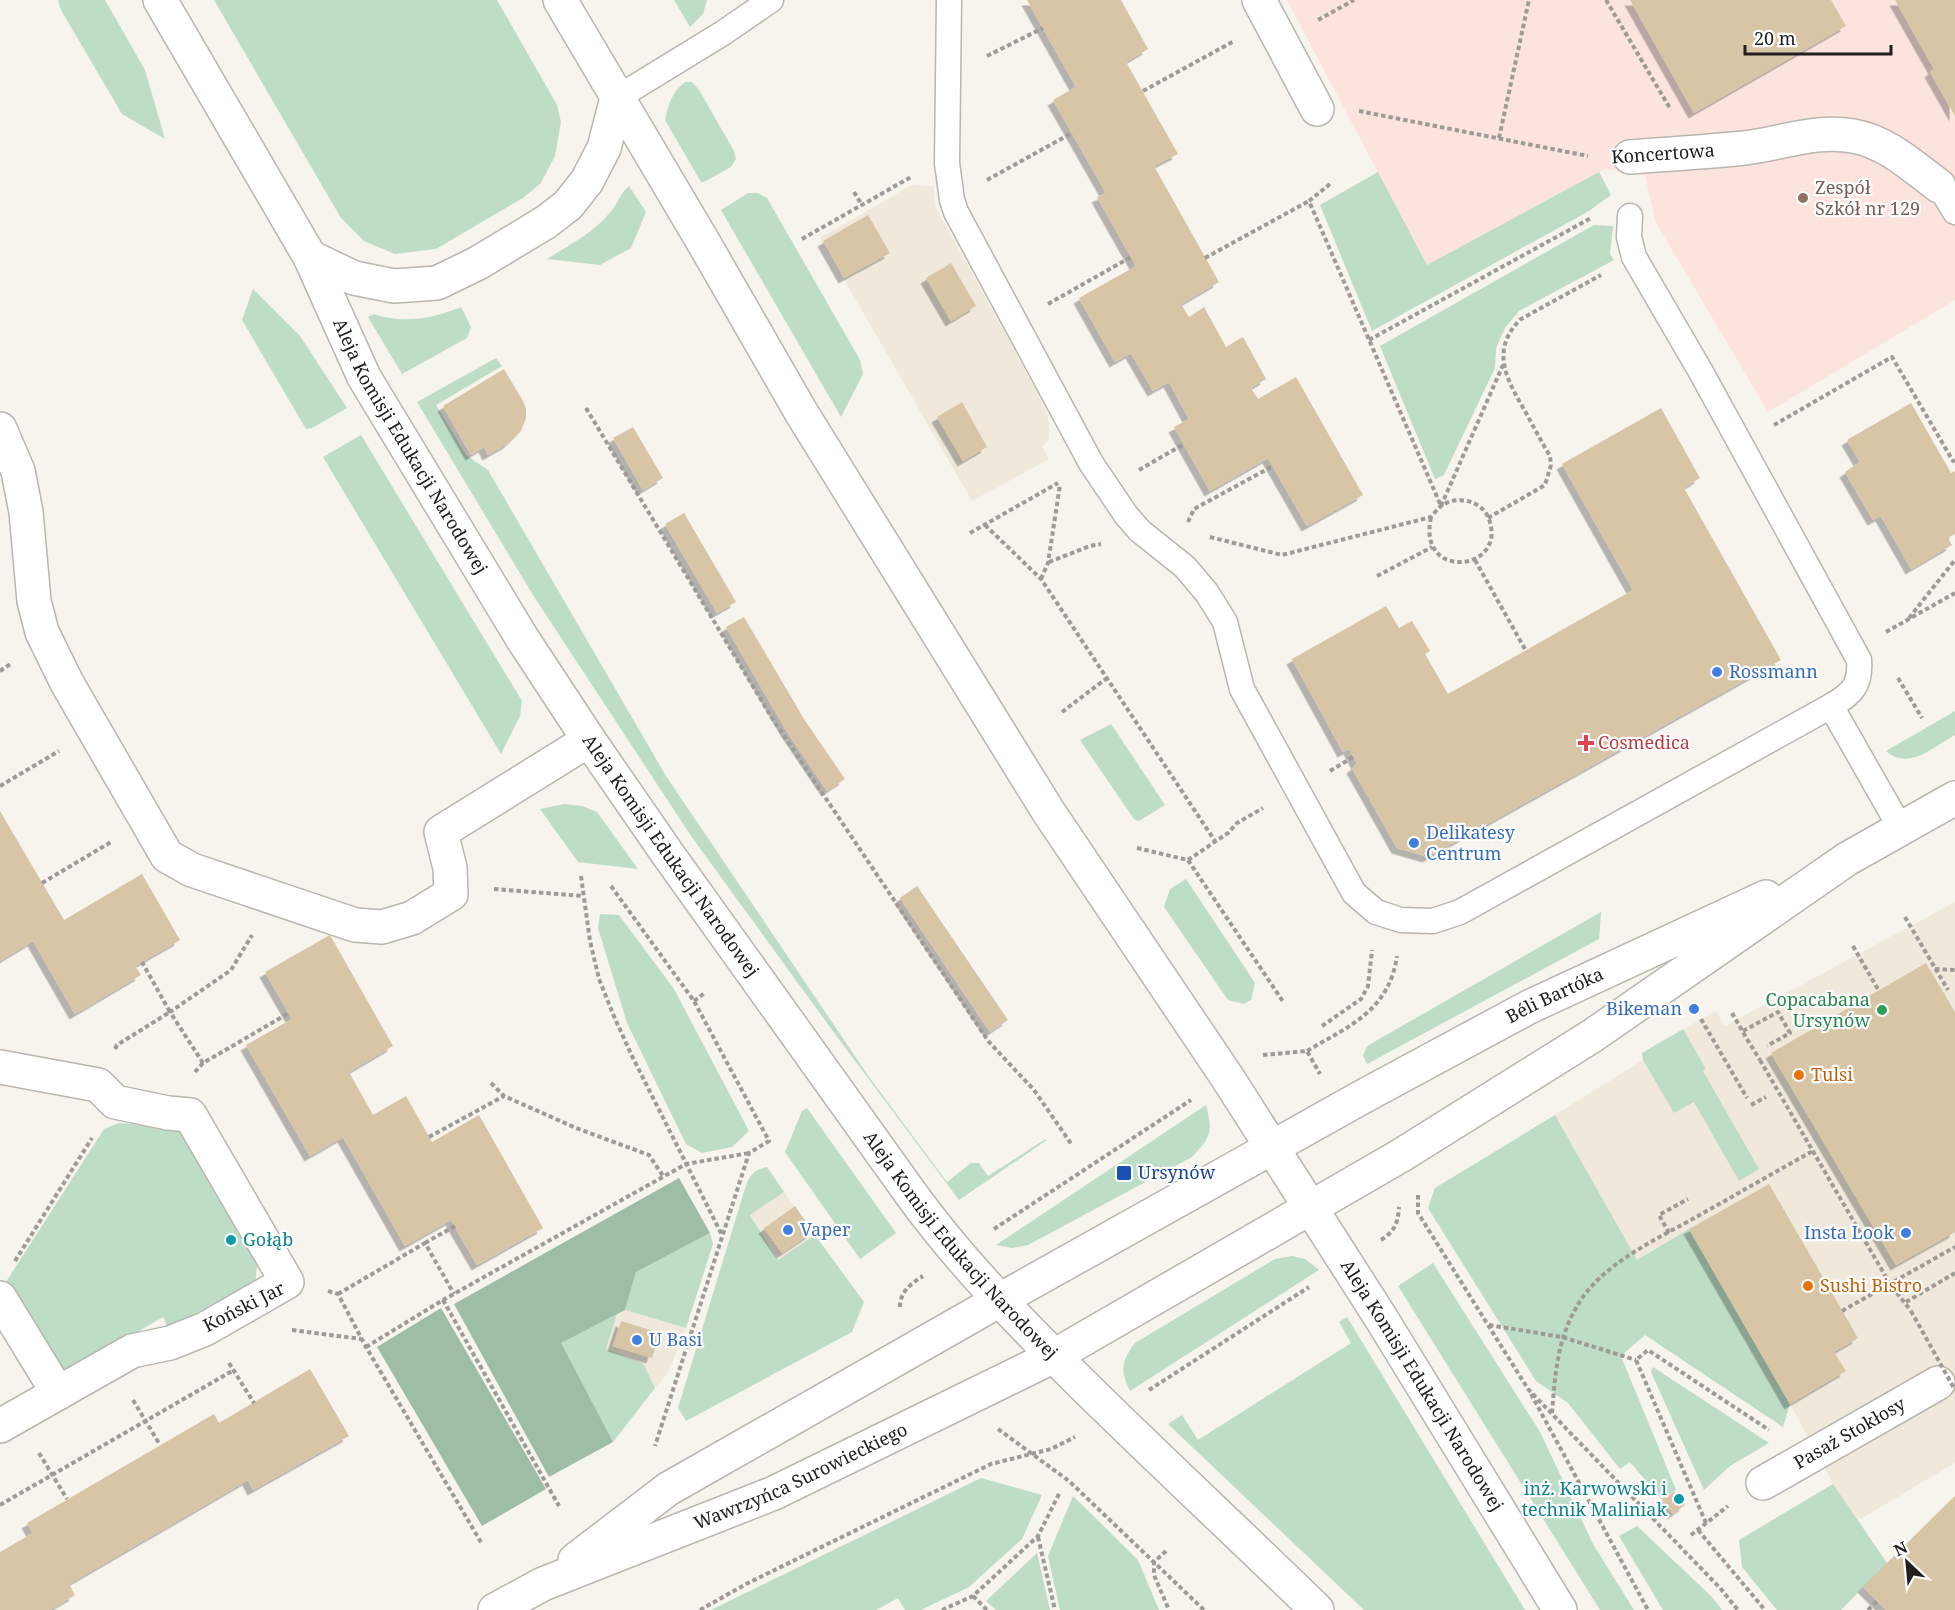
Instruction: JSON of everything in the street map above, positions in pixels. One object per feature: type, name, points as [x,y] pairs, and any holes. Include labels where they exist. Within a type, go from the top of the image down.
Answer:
[{"type":"street","name":"Aleja Komisji Edukacji Narodowej","points":[[160,0],[310,257],[364,377],[522,638],[674,863],[939,1232],[998,1301],[1317,1610]]},
{"type":"street","name":"Aleja Komisji Edukacji Narodowej","points":[[560,0],[801,412],[1042,801],[1205,1042],[1443,1417],[1560,1610]]},
{"type":"street","points":[[1265,11],[1317,109]]},
{"type":"street","points":[[310,257],[354,278],[394,286],[437,283],[478,263],[546,222],[568,205],[587,180],[604,148],[617,98]]},
{"type":"street","name":"Koncertowa","points":[[1630,157],[1746,148],[1829,133],[1854,136],[1896,153],[1947,199]]},
{"type":"street","points":[[0,429],[18,471],[26,512],[34,601],[42,632],[68,683],[167,856],[192,870],[355,925],[382,927],[412,918],[451,894],[450,868],[441,831],[589,740]]},
{"type":"street","name":"Béli Bartóka","points":[[1311,1208],[1400,1156],[1592,1036],[1847,860],[1955,798]]},
{"type":"street","name":"Béli Bartóka","points":[[998,1301],[1529,1006],[1847,860]]},
{"type":"street","points":[[0,1067],[106,1093],[168,1113],[190,1115],[286,1282]]},
{"type":"street","name":"Wawrzyńca Surowieckiego","points":[[495,1610],[543,1584],[774,1493],[1054,1356],[1311,1208]]},
{"type":"street","name":"Koński Jar","points":[[9,1421],[109,1363],[132,1352],[170,1343],[196,1332],[245,1307],[286,1282]]},
{"type":"street","points":[[0,1298],[58,1393]]},
{"type":"street","name":"Wawrzyńca Surowieckiego","points":[[543,1584],[668,1489],[998,1301]]},
{"type":"street","name":"Pasaż Stokłosy","points":[[1763,1483],[1947,1386]]},
{"type":"lane","points":[[617,98],[723,33],[771,0]]},
{"type":"lane","points":[[949,0],[947,163],[956,212],[1091,463],[1126,515],[1148,538],[1185,567],[1207,593],[1225,622],[1242,689],[1354,893],[1376,912],[1401,920],[1433,921],[1460,912],[1850,696],[1857,682],[1860,671],[1859,660],[1701,372],[1634,257],[1629,237],[1630,216]]},
{"type":"lane","points":[[1831,706],[1901,829]]},
{"type":"path","points":[[1313,24],[1354,0]]},
{"type":"path","points":[[1499,138],[1529,0]]},
{"type":"path","points":[[1606,0],[1696,152]]},
{"type":"path","points":[[1143,91],[1265,11]]},
{"type":"path","points":[[1000,50],[1043,28]]},
{"type":"path","name":"Koncertowa","points":[[1354,110],[1603,159],[1630,157]]},
{"type":"path","points":[[1027,158],[1072,133]]},
{"type":"path","points":[[802,239],[910,178],[949,177]]},
{"type":"path","points":[[1205,258],[1310,201],[1330,184]]},
{"type":"path","points":[[854,192],[862,206]]},
{"type":"path","points":[[1310,201],[1441,506]]},
{"type":"path","points":[[1086,283],[1131,257]]},
{"type":"path","points":[[1048,562],[1090,546],[1185,530],[1282,555],[1431,517],[1441,506],[1503,364],[1504,349],[1511,328],[1521,319],[1634,257]]},
{"type":"path","points":[[1786,418],[1892,357],[1953,461],[1955,460]]},
{"type":"path","points":[[1488,518],[1545,485],[1551,465],[1550,456],[1508,381],[1503,364]]},
{"type":"path","points":[[586,408],[772,718],[989,1042],[1034,1090],[1072,1144]]},
{"type":"path","points":[[1133,473],[1184,444]]},
{"type":"path","points":[[1185,530],[1194,509],[1273,466]]},
{"type":"path","points":[[970,534],[1061,481],[1048,562],[1041,579]]},
{"type":"path","points":[[1431,517],[1428,537],[1440,557],[1452,562],[1465,563],[1475,560],[1487,549],[1491,537],[1491,524],[1486,512],[1476,504],[1463,499],[1441,506]]},
{"type":"path","points":[[985,525],[1041,579],[1215,841]]},
{"type":"path","points":[[1377,576],[1432,547]]},
{"type":"path","points":[[1475,560],[1526,651]]},
{"type":"path","points":[[1906,621],[1955,560]]},
{"type":"path","points":[[1883,634],[1955,593]]},
{"type":"path","points":[[1062,712],[1107,678]]},
{"type":"path","points":[[0,786],[95,730]]},
{"type":"path","points":[[1188,860],[1228,833],[1237,824],[1297,790]]},
{"type":"path","points":[[42,883],[147,821]]},
{"type":"path","points":[[1137,848],[1188,860],[1284,1003]]},
{"type":"path","points":[[580,876],[590,941],[599,980],[631,1054],[723,1236]]},
{"type":"path","points":[[366,1347],[443,1300],[686,1164],[748,1153],[769,1141],[694,1001],[611,886]]},
{"type":"path","points":[[484,888],[583,896]]},
{"type":"path","points":[[13,1264],[106,1093],[117,1045],[231,970],[273,899]]},
{"type":"path","points":[[1322,1026],[1361,999],[1368,987],[1376,912]]},
{"type":"path","points":[[1905,917],[1948,990]]},
{"type":"path","points":[[1260,1056],[1267,1053],[1307,1051],[1354,1023],[1376,1006],[1390,983],[1396,960],[1401,920]]},
{"type":"path","points":[[1853,946],[1879,991]]},
{"type":"path","points":[[141,962],[203,1063]]},
{"type":"path","points":[[1935,969],[1955,970]]},
{"type":"path","points":[[694,1001],[706,992]]},
{"type":"path","points":[[1743,1031],[1778,1012],[1790,1033],[1767,1046]]},
{"type":"path","points":[[168,1113],[203,1063],[288,1013]]},
{"type":"path","points":[[1732,1013],[1890,1284],[1906,1302],[1947,1386]]},
{"type":"path","points":[[1701,1019],[1747,1098]]},
{"type":"path","points":[[1307,1051],[1323,1079]]},
{"type":"path","points":[[491,1083],[504,1096],[576,1128],[649,1155],[663,1176]]},
{"type":"path","points":[[429,1137],[504,1096]]},
{"type":"path","points":[[1751,1106],[1766,1097]]},
{"type":"path","points":[[990,1231],[1193,1099]]},
{"type":"path","points":[[1552,1414],[1555,1375],[1562,1337],[1576,1306],[1593,1283],[1633,1254],[1814,1151]]},
{"type":"path","points":[[655,1447],[748,1153]]},
{"type":"path","points":[[1419,1189],[1418,1213],[1528,1389],[1648,1610]]},
{"type":"path","points":[[1375,1244],[1392,1233],[1398,1222],[1399,1208],[1395,1198]]},
{"type":"path","points":[[1669,1233],[1659,1215],[1688,1199]]},
{"type":"path","points":[[455,1226],[338,1294],[366,1347],[482,1544]]},
{"type":"path","points":[[425,1243],[454,1294]]},
{"type":"path","points":[[1842,1311],[1955,1247]]},
{"type":"path","points":[[1906,1302],[1955,1274]]},
{"type":"path","points":[[903,1315],[900,1310],[900,1299],[905,1289],[918,1279]]},
{"type":"path","name":"Koński Jar","points":[[286,1282],[338,1294]]},
{"type":"path","points":[[1146,1392],[1314,1284]]},
{"type":"path","points":[[443,1300],[559,1506]]},
{"type":"path","points":[[245,1307],[263,1326],[362,1340]]},
{"type":"path","points":[[1487,1325],[1562,1337],[1636,1360],[1706,1523]]},
{"type":"path","points":[[1636,1360],[1648,1350],[1809,1457]]},
{"type":"path","points":[[109,1363],[160,1445]]},
{"type":"path","points":[[0,1505],[234,1370]]},
{"type":"path","points":[[1528,1389],[1720,1588],[1738,1610]]},
{"type":"path","points":[[9,1421],[52,1475],[67,1499]]},
{"type":"path","points":[[995,1426],[1029,1454],[1070,1481],[1204,1610]]},
{"type":"path","points":[[700,1610],[748,1583],[991,1464],[1051,1449],[1070,1440]]},
{"type":"path","points":[[942,1610],[973,1596],[1038,1536],[1060,1492]]},
{"type":"path","points":[[1691,1535],[1725,1508]]},
{"type":"path","points":[[1698,1530],[1765,1610]]},
{"type":"path","points":[[1038,1536],[1055,1610]]},
{"type":"path","points":[[1166,1551],[1154,1562],[1154,1575],[1169,1610]]},
{"type":"path","points":[[973,1596],[987,1610]]},
{"type":"path","points":[[1868,1610],[1877,1601]]},
{"type":"shaded area","name":"Zespół Szkół nr 129","points":[[1287,0],[1955,0],[1955,300],[1768,412],[1655,221],[1645,175],[1605,169],[1427,265]]},
{"type":"shaded area","points":[[912,185],[934,186],[935,206],[1045,406],[1049,423],[1049,439],[1042,447],[1049,459],[972,501],[820,238]]},
{"type":"shaded area","points":[[1955,902],[1955,1463],[1857,1521],[1833,1484],[1790,1404],[1689,1230],[1637,1261],[1555,1115],[1643,1060],[1642,1053],[1716,1011],[1725,1026]]},
{"type":"shaded area","points":[[784,1192],[815,1235],[779,1260],[750,1214]]},
{"type":"shaded area","points":[[625,1310],[686,1328],[668,1373],[655,1388],[643,1363],[606,1349],[617,1314]]},
{"type":"green space","points":[[58,0],[105,0],[145,70],[165,139],[122,114],[61,10]]},
{"type":"green space","points":[[214,0],[497,0],[557,105],[561,122],[555,156],[541,183],[523,198],[436,249],[395,254],[364,241],[341,218]]},
{"type":"green space","points":[[674,0],[707,0],[703,14],[690,27]]},
{"type":"green space","points":[[685,82],[692,82],[699,90],[734,151],[736,159],[731,167],[704,182],[701,182],[665,120],[671,99]]},
{"type":"green space","points":[[1378,172],[1427,265],[1599,172],[1611,195],[1589,211],[1372,331],[1320,205]]},
{"type":"green space","points":[[629,186],[646,212],[631,248],[600,265],[547,259],[599,224]]},
{"type":"green space","points":[[748,193],[758,193],[767,198],[860,360],[863,374],[841,417],[721,210]]},
{"type":"green space","points":[[1594,225],[1613,226],[1610,254],[1614,260],[1519,311],[1505,328],[1496,348],[1495,368],[1444,475],[1435,479],[1380,346]]},
{"type":"green space","points":[[253,289],[300,336],[347,408],[312,428],[306,429],[242,320]]},
{"type":"green space","points":[[461,307],[471,327],[467,338],[402,374],[368,317],[374,314],[396,319],[418,319]]},
{"type":"green space","points":[[496,358],[502,366],[436,405],[466,455],[488,470],[666,776],[869,1077],[947,1182],[971,1163],[979,1163],[988,1176],[1047,1140],[959,1200],[691,836],[533,595],[417,402]]},
{"type":"green space","points":[[361,435],[522,701],[520,716],[501,754],[323,457]]},
{"type":"green space","points":[[1955,711],[1955,735],[1930,751],[1903,759],[1886,751]]},
{"type":"green space","points":[[1111,724],[1165,805],[1139,821],[1134,819],[1080,740]]},
{"type":"green space","points":[[564,804],[582,806],[597,812],[638,869],[578,862],[540,809]]},
{"type":"green space","points":[[1186,879],[1255,983],[1251,1000],[1244,1004],[1228,1000],[1164,907],[1170,889]]},
{"type":"green space","points":[[1601,912],[1599,939],[1367,1064],[1363,1056],[1367,1046]]},
{"type":"green space","points":[[600,914],[619,915],[674,989],[749,1131],[732,1147],[702,1153],[686,1144],[627,1023],[598,928]]},
{"type":"green space","points":[[1683,1029],[1706,1069],[1703,1071],[1759,1169],[1739,1181],[1694,1102],[1674,1113],[1643,1060],[1642,1053]]},
{"type":"green space","points":[[1206,1105],[1209,1134],[1192,1157],[1028,1245],[1012,1248],[996,1245]]},
{"type":"green space","points":[[807,1108],[896,1233],[860,1259],[785,1152],[802,1111]]},
{"type":"green space","points":[[1555,1115],[1637,1260],[1689,1229],[1790,1404],[1783,1427],[1645,1335],[1621,1356],[1676,1490],[1662,1500],[1630,1462],[1620,1469],[1568,1403],[1536,1381],[1428,1208],[1435,1188]]},
{"type":"green space","points":[[119,1123],[179,1128],[258,1257],[255,1284],[168,1327],[163,1317],[60,1377],[4,1285],[104,1129]]},
{"type":"green space","points":[[767,1167],[784,1192],[750,1215],[778,1260],[815,1235],[864,1302],[852,1332],[686,1421],[678,1408],[747,1182],[755,1172]]},
{"type":"green space","points":[[679,1178],[710,1233],[636,1272],[625,1310],[561,1343],[613,1442],[549,1477],[454,1304]]},
{"type":"green space","points":[[710,1233],[713,1244],[686,1328],[625,1310],[636,1272]]},
{"type":"green space","points":[[1292,1256],[1305,1259],[1319,1270],[1130,1391],[1123,1372],[1127,1356],[1135,1343],[1275,1259]]},
{"type":"green space","points":[[1433,1263],[1540,1432],[1593,1544],[1634,1610],[1600,1610],[1398,1286]]},
{"type":"green space","points":[[441,1308],[546,1489],[482,1526],[377,1347]]},
{"type":"green space","points":[[617,1314],[606,1349],[643,1363],[655,1388],[613,1442],[560,1343]]},
{"type":"green space","points":[[1347,1317],[1525,1610],[1364,1610],[1168,1424],[1182,1415],[1198,1440],[1351,1343],[1339,1322]]},
{"type":"green space","points":[[1653,1367],[1769,1443],[1730,1466],[1704,1490],[1651,1372]]},
{"type":"green space","points":[[981,1478],[1042,1495],[1022,1539],[969,1587],[921,1610],[905,1610],[898,1598],[876,1610],[711,1610]]},
{"type":"green space","points":[[1833,1484],[1887,1563],[1841,1610],[1777,1610],[1742,1567],[1739,1540]]},
{"type":"green space","points":[[1073,1496],[1138,1560],[1159,1610],[1060,1610],[1048,1556]]},
{"type":"green space","points":[[1637,1526],[1712,1597],[1722,1610],[1663,1610],[1619,1536]]},
{"type":"green space","points":[[1037,1553],[1050,1610],[996,1610],[986,1601]]},
{"type":"building","points":[[1027,0],[1121,0],[1148,49],[1126,62],[1178,154],[1154,166],[1219,282],[1181,304],[1189,317],[1204,307],[1226,347],[1243,337],[1266,379],[1251,388],[1258,399],[1296,377],[1363,495],[1307,526],[1268,458],[1210,491],[1174,427],[1189,419],[1169,382],[1153,391],[1131,353],[1115,362],[1079,298],[1136,266],[1097,197],[1106,193],[1053,100],[1076,87]]},
{"type":"building","points":[[1630,0],[1831,0],[1846,26],[1694,113]]},
{"type":"building","points":[[1895,0],[1955,0],[1955,116],[1930,72],[1934,69]]},
{"type":"building","points":[[868,215],[890,253],[844,278],[823,241]]},
{"type":"building","points":[[951,263],[976,306],[951,321],[926,278]]},
{"type":"building","points":[[504,369],[523,401],[526,418],[521,431],[509,443],[488,455],[484,447],[471,455],[443,406]]},
{"type":"building","points":[[962,402],[987,447],[963,461],[937,417]]},
{"type":"building","points":[[1911,403],[1951,473],[1955,471],[1955,534],[1948,538],[1952,545],[1911,569],[1881,516],[1873,520],[1845,472],[1860,462],[1847,440]]},
{"type":"building","points":[[1661,408],[1700,478],[1684,488],[1781,660],[1428,857],[1397,848],[1352,768],[1357,764],[1349,749],[1343,752],[1292,659],[1386,606],[1399,628],[1412,621],[1430,651],[1425,654],[1448,694],[1633,590],[1562,464]]},
{"type":"building","points":[[633,427],[663,478],[643,490],[613,438]]},
{"type":"building","points":[[684,513],[736,602],[717,613],[665,524]]},
{"type":"building","points":[[744,617],[804,719],[845,779],[827,791],[786,730],[726,627]]},
{"type":"building","points":[[0,811],[64,920],[142,874],[180,940],[135,966],[141,975],[75,1014],[33,941],[0,961]]},
{"type":"building","points":[[917,886],[1008,1020],[990,1032],[900,898]]},
{"type":"building","points":[[330,935],[393,1046],[349,1072],[373,1115],[406,1096],[432,1142],[479,1115],[543,1228],[477,1265],[451,1220],[405,1246],[343,1137],[310,1156],[246,1045],[292,1019],[265,972]]},
{"type":"building","points":[[1926,963],[1955,1012],[1955,1232],[1896,1265],[1771,1053]]},
{"type":"building","points":[[1769,1184],[1858,1338],[1834,1352],[1846,1371],[1790,1404],[1689,1229]]},
{"type":"building","name":"Vaper","points":[[795,1206],[813,1232],[782,1253],[764,1228]]},
{"type":"building","name":"U Basi","points":[[621,1321],[660,1333],[652,1358],[613,1346]]},
{"type":"building","points":[[310,1369],[349,1436],[253,1490],[248,1480],[69,1584],[75,1595],[50,1610],[0,1610],[0,1552],[33,1533],[27,1523],[214,1414],[219,1423]]},
{"type":"building","points":[[1674,1492],[1685,1505],[1673,1514],[1662,1500]]},
{"type":"building","points":[[1955,1496],[1955,1610],[1886,1610],[1863,1587]]},
{"type":"place","name":"Zespół Szkół nr 129","points":[[1803,198]]},
{"type":"place","name":"Rossmann","points":[[1717,672]]},
{"type":"place","name":"Cosmedica","points":[[1586,743]]},
{"type":"place","name":"Delikatesy Centrum","points":[[1414,843]]},
{"type":"place","name":"Bikeman","points":[[1694,1009]]},
{"type":"place","name":"Copacabana Ursynów","points":[[1882,1010]]},
{"type":"place","name":"Tulsi","points":[[1799,1075]]},
{"type":"place","name":"Ursynów","points":[[1124,1173]]},
{"type":"place","name":"Vaper","points":[[788,1230]]},
{"type":"place","name":"Insta Look","points":[[1906,1233]]},
{"type":"place","name":"Gołąb","points":[[231,1240]]},
{"type":"place","name":"Sushi Bistro","points":[[1808,1286]]},
{"type":"place","name":"U Basi","points":[[637,1340]]},
{"type":"place","name":"inż. Karwowski i technik Maliniak","points":[[1679,1499]]}]
